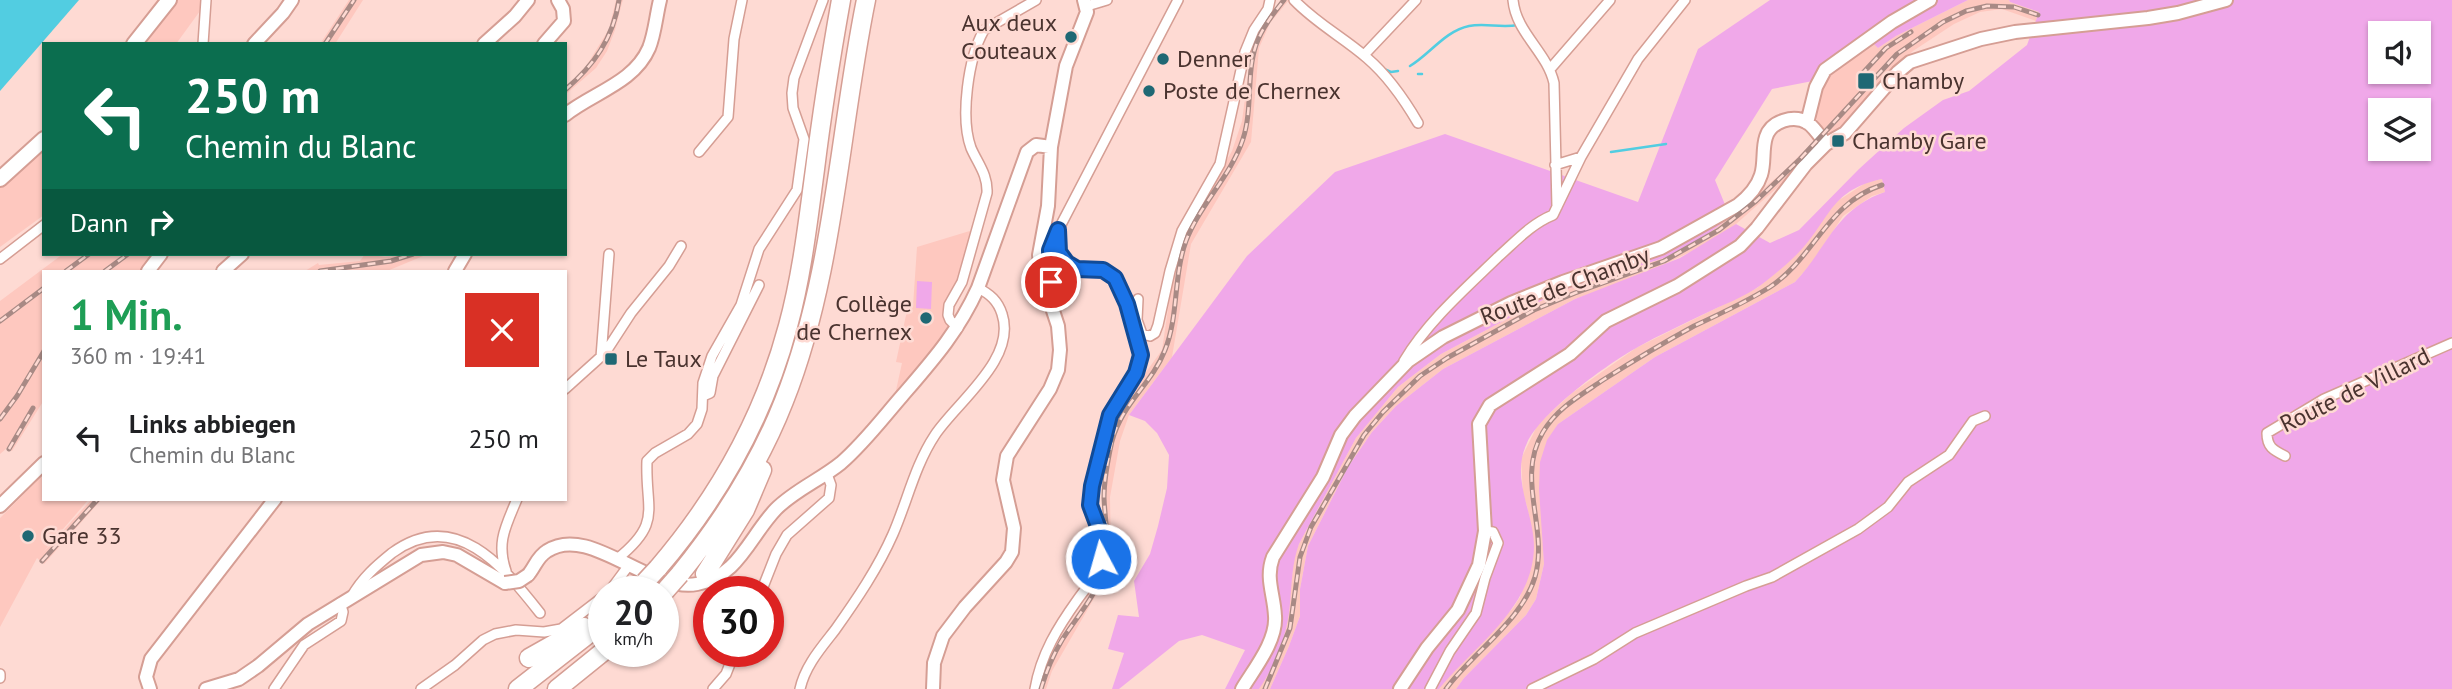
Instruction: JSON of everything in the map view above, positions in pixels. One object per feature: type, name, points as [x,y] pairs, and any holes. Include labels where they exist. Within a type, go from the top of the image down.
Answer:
[{"type":"highway","points":[[648,576],[713,495],[754,420],[776,366],[789,324],[805,243],[825,87],[841,0]]},
{"type":"highway","points":[[705,574],[735,529],[769,455],[807,330],[827,232],[866,0]]},
{"type":"highway","points":[[678,576],[735,500],[760,455],[785,400]]},
{"type":"highway","points":[[529,658],[588,624]]},
{"type":"highway","points":[[519,689],[588,635]]},
{"type":"highway","points":[[556,689],[588,663]]},
{"type":"main road","points":[[136,42],[169,0]]},
{"type":"main road","points":[[0,179],[42,141]]},
{"type":"street","points":[[203,42],[206,0]]},
{"type":"street","points":[[256,42],[284,13],[292,0]]},
{"type":"street","points":[[486,42],[528,0]]},
{"type":"street","points":[[546,42],[564,21],[563,9],[558,0]]},
{"type":"street","points":[[567,114],[622,80],[638,65],[649,46],[660,0]]},
{"type":"street","points":[[699,152],[728,117],[734,39],[742,0]]},
{"type":"street","points":[[616,576],[650,514],[647,461],[655,453],[688,435],[697,424],[702,409],[703,383],[712,356],[741,305],[759,249],[797,190],[804,139],[793,108],[794,78],[823,0]]},
{"type":"street","points":[[958,328],[947,315],[949,305],[962,282],[987,193],[986,179],[967,129],[969,80],[984,30],[1036,0]]},
{"type":"street","points":[[933,689],[934,663],[943,636],[1012,552],[1014,528],[1003,480],[1007,456],[1050,389],[1058,370],[1058,326],[1045,286],[1039,255],[1048,206],[1051,147],[1066,66],[1087,12],[1086,3],[1107,0]]},
{"type":"street","points":[[1045,286],[1053,279],[1050,250],[1058,230],[1178,0]]},
{"type":"street","points":[[1147,337],[1153,335],[1157,329],[1170,271],[1186,221],[1220,164],[1245,52],[1270,0]]},
{"type":"street","points":[[1294,0],[1311,18],[1364,55],[1395,88],[1418,123]]},
{"type":"street","points":[[1364,55],[1416,0]]},
{"type":"street","points":[[1513,0],[1521,25],[1550,68],[1553,83],[1557,208]]},
{"type":"street","points":[[1550,68],[1610,0]]},
{"type":"street","points":[[1399,369],[1411,350],[1451,303],[1522,234],[1553,215],[1581,157],[1638,59],[1685,0]]},
{"type":"street","points":[[1826,145],[1807,123],[1816,87],[1825,70],[1892,22],[1930,0]]},
{"type":"street","points":[[1400,689],[1427,648],[1466,598],[1482,554],[1485,531],[1479,424],[1485,410],[1570,354],[1606,321],[1677,286],[1740,246],[1757,228],[1797,174],[1826,145],[1845,132],[1902,67],[1918,57],[2015,32],[2148,18],[2226,0]]},
{"type":"street","name":"Route de Chamby","points":[[1241,689],[1269,643],[1275,624],[1269,573],[1273,557],[1323,477],[1341,435],[1399,369],[1436,342],[1511,303],[1661,248],[1720,216],[1747,198],[1758,183],[1769,130],[1786,120],[1807,123]]},
{"type":"street","points":[[679,584],[709,581],[728,571],[777,509],[827,474],[867,437],[958,328],[978,288],[1027,152],[1036,145],[1051,147]]},
{"type":"street","points":[[1555,165],[1581,157]]},
{"type":"street","points":[[0,259],[42,227]]},
{"type":"street","points":[[1058,230],[1059,252],[1067,263],[1077,269],[1103,270],[1115,278],[1127,304],[1141,355]]},
{"type":"street","points":[[567,387],[601,357],[681,246]]},
{"type":"street","points":[[601,357],[608,254]]},
{"type":"street","points":[[149,270],[159,256]]},
{"type":"street","points":[[224,270],[240,256]]},
{"type":"street","points":[[703,396],[710,393],[713,376],[759,285]]},
{"type":"street","points":[[800,689],[806,670],[859,596],[878,563],[935,435],[999,355],[1004,339],[1004,322],[993,298],[978,288]]},
{"type":"street","points":[[1138,299],[1137,320],[1141,332],[1147,337]]},
{"type":"street","points":[[1035,689],[1039,666],[1057,629],[1097,573],[1107,544],[1091,508],[1092,486],[1110,415],[1136,373],[1147,337]]},
{"type":"street","name":"Route de Villard","points":[[2285,456],[2267,443],[2267,433],[2324,400],[2452,343]]},
{"type":"street","points":[[1532,689],[1594,659],[1634,633],[1772,577],[1858,529],[1888,508],[1908,482],[1949,454],[1973,421],[1985,416]]},
{"type":"street","points":[[0,506],[42,465]]},
{"type":"street","points":[[767,576],[787,535],[829,498],[831,485],[827,474]]},
{"type":"street","points":[[150,689],[146,677],[151,659],[273,501]]},
{"type":"street","points":[[516,501],[501,540],[500,553],[506,578],[540,613]]},
{"type":"street","points":[[1430,689],[1476,613],[1498,542],[1493,532],[1485,531]]},
{"type":"street","points":[[206,689],[239,679],[294,634],[340,603],[421,555],[432,552],[457,555],[506,578],[519,581],[528,575],[541,554],[563,544],[586,547],[623,562],[637,576]]},
{"type":"street","points":[[274,689],[304,645],[341,621],[343,612],[340,603]]},
{"type":"street","points":[[421,689],[455,665],[483,640],[495,634],[516,630],[544,632],[561,629],[588,608]]},
{"type":"street","points":[[713,689],[729,667]]},
{"type":"shaded area","points":[[157,0],[208,0],[177,42],[126,42]]},
{"type":"shaded area","points":[[349,0],[363,0],[336,42],[321,42]]},
{"type":"shaded area","points":[[616,0],[623,0],[607,51],[596,68],[567,93],[567,86],[585,68],[609,29]]},
{"type":"shaded area","points":[[1281,0],[1289,0],[1270,23],[1259,48],[1251,142],[1191,244],[1172,357],[1129,415],[1120,441],[1110,497],[1111,554],[1107,576],[1052,671],[1046,689],[1038,689],[1054,647],[1093,589],[1099,575],[1105,548],[1102,496],[1104,470],[1115,422],[1128,397],[1162,350],[1173,275],[1183,236],[1232,151],[1242,121],[1252,45],[1265,20]]},
{"type":"shaded area","points":[[1770,0],[1968,0],[1896,36],[1878,48],[1873,43],[1823,79],[1772,89],[1715,180],[1730,217],[1704,237],[1667,257],[1558,292],[1441,354],[1398,387],[1356,438],[1299,544],[1284,637],[1276,659],[1259,689],[1225,689],[1245,650],[1202,635],[1179,641],[1119,689],[1112,689],[1124,653],[1108,649],[1118,615],[1139,617],[1134,581],[1150,554],[1167,488],[1169,455],[1157,433],[1145,421],[1129,415],[1247,256],[1335,172],[1445,134],[1638,202],[1698,49]]},
{"type":"shaded area","points":[[1968,0],[2009,0],[2039,12],[2036,21],[2002,9],[1980,12],[1954,24],[1913,51],[1835,133],[1829,133],[1818,126],[1814,107],[1823,79],[1873,42],[1878,48],[1896,36]]},
{"type":"shaded area","points":[[2009,0],[2452,0],[2452,689],[1456,689],[1526,615],[1536,599],[1544,564],[1540,462],[1547,440],[1558,424],[1655,357],[1795,282],[1854,208],[1885,192],[1882,179],[1852,190],[1842,198],[1801,250],[1761,285],[1625,355],[1576,390],[1546,417],[1527,443],[1522,456],[1522,482],[1534,547],[1531,569],[1524,589],[1499,625],[1439,689],[1270,689],[1300,616],[1300,589],[1308,546],[1348,467],[1372,432],[1396,406],[1443,369],[1575,299],[1680,258],[1736,224],[1770,243],[1799,230],[1904,128],[1943,100],[1969,91],[2027,45],[2039,12]]},
{"type":"shaded area","points":[[1814,141],[1812,152],[1787,179],[1736,224],[1707,244],[1642,275],[1575,299],[1443,369],[1396,406],[1372,432],[1348,467],[1308,546],[1300,589],[1300,616],[1270,689],[1259,689],[1281,644],[1287,623],[1294,557],[1299,544],[1356,438],[1398,387],[1441,354],[1558,292],[1667,257],[1704,237],[1783,172]]},
{"type":"shaded area","points":[[42,146],[42,216],[0,247],[0,183]]},
{"type":"shaded area","points":[[1882,179],[1885,192],[1872,196],[1843,216],[1812,263],[1795,282],[1655,357],[1558,424],[1542,527],[1544,564],[1536,599],[1526,615],[1456,689],[1439,689],[1520,597],[1534,547],[1523,494],[1521,459],[1538,424],[1572,393],[1636,348],[1757,288],[1784,266],[1836,202],[1867,182]]},
{"type":"shaded area","name":"Collège de Chernex","points":[[973,230],[956,284],[944,309],[948,328],[895,395],[902,363],[896,362],[908,306],[913,306],[917,247]]},
{"type":"shaded area","points":[[60,256],[150,256],[143,270],[42,270],[42,403],[12,451],[7,448],[0,454],[0,301]]},
{"type":"shaded area","points":[[364,256],[423,256],[389,270],[307,270],[318,263],[360,261]]},
{"type":"shaded area","points":[[917,281],[932,282],[931,309],[916,308]]},
{"type":"shaded area","name":"Gare 33","points":[[42,476],[42,501],[87,501],[39,557],[90,501],[100,501],[44,564],[37,558],[0,627],[0,518]]},
{"type":"water","points":[[0,0],[79,0],[42,42],[0,91]]},
{"type":"waterway","points":[[1410,66],[1460,29],[1475,25],[1518,25]]},
{"type":"waterway","points":[[1384,69],[1398,71]]},
{"type":"waterway","points":[[1611,152],[1666,144]]},
{"type":"railway","points":[[326,42],[354,0]]},
{"type":"railway","points":[[567,88],[601,50],[612,27],[619,0]]},
{"type":"railway","points":[[1041,689],[1059,646],[1100,581],[1107,545],[1104,491],[1112,441],[1123,416],[1153,373],[1165,350],[1186,241],[1238,152],[1246,127],[1251,68],[1256,45],[1284,0]]},
{"type":"railway","points":[[1265,689],[1290,628],[1300,557],[1311,527],[1364,435],[1420,376],[1534,310],[1664,261],[1719,230],[1756,201],[1800,159],[1897,54],[1943,22],[1966,11],[1987,6],[2014,7],[2038,15]]},
{"type":"railway","points":[[1861,75],[1886,48],[1911,32]]},
{"type":"railway","points":[[1446,689],[1508,622],[1529,593],[1538,559],[1532,468],[1535,450],[1543,432],[1555,416],[1578,397],[1648,352],[1770,287],[1785,275],[1848,204],[1863,193],[1882,185]]},
{"type":"railway","points":[[67,270],[86,256]]},
{"type":"railway","points":[[106,270],[125,256]]},
{"type":"railway","points":[[327,270],[391,261],[407,256]]},
{"type":"railway","points":[[0,321],[42,290]]},
{"type":"railway","points":[[0,419],[42,354]]},
{"type":"railway","points":[[9,449],[33,408]]},
{"type":"railway","points":[[42,561],[96,501]]},
{"type":"place","name":"Aux deux Couteaux","points":[[1071,37]]},
{"type":"place","name":"Denner","points":[[1163,59]]},
{"type":"place","name":"Chamby","points":[[1866,81]]},
{"type":"place","name":"Poste de Chernex","points":[[1149,91]]},
{"type":"place","name":"Chamby Gare","points":[[1838,141]]},
{"type":"place","name":"Collège de Chernex","points":[[926,318]]},
{"type":"place","name":"Le Taux","points":[[611,359]]},
{"type":"place","name":"Gare 33","points":[[28,536]]},
{"type":"route","points":[[1051,282],[1050,250],[1058,230],[1059,252],[1067,263],[1082,270],[1107,271],[1115,278],[1127,304],[1141,355],[1136,373],[1110,415],[1092,486],[1090,505],[1102,537],[1101,559]]}]
